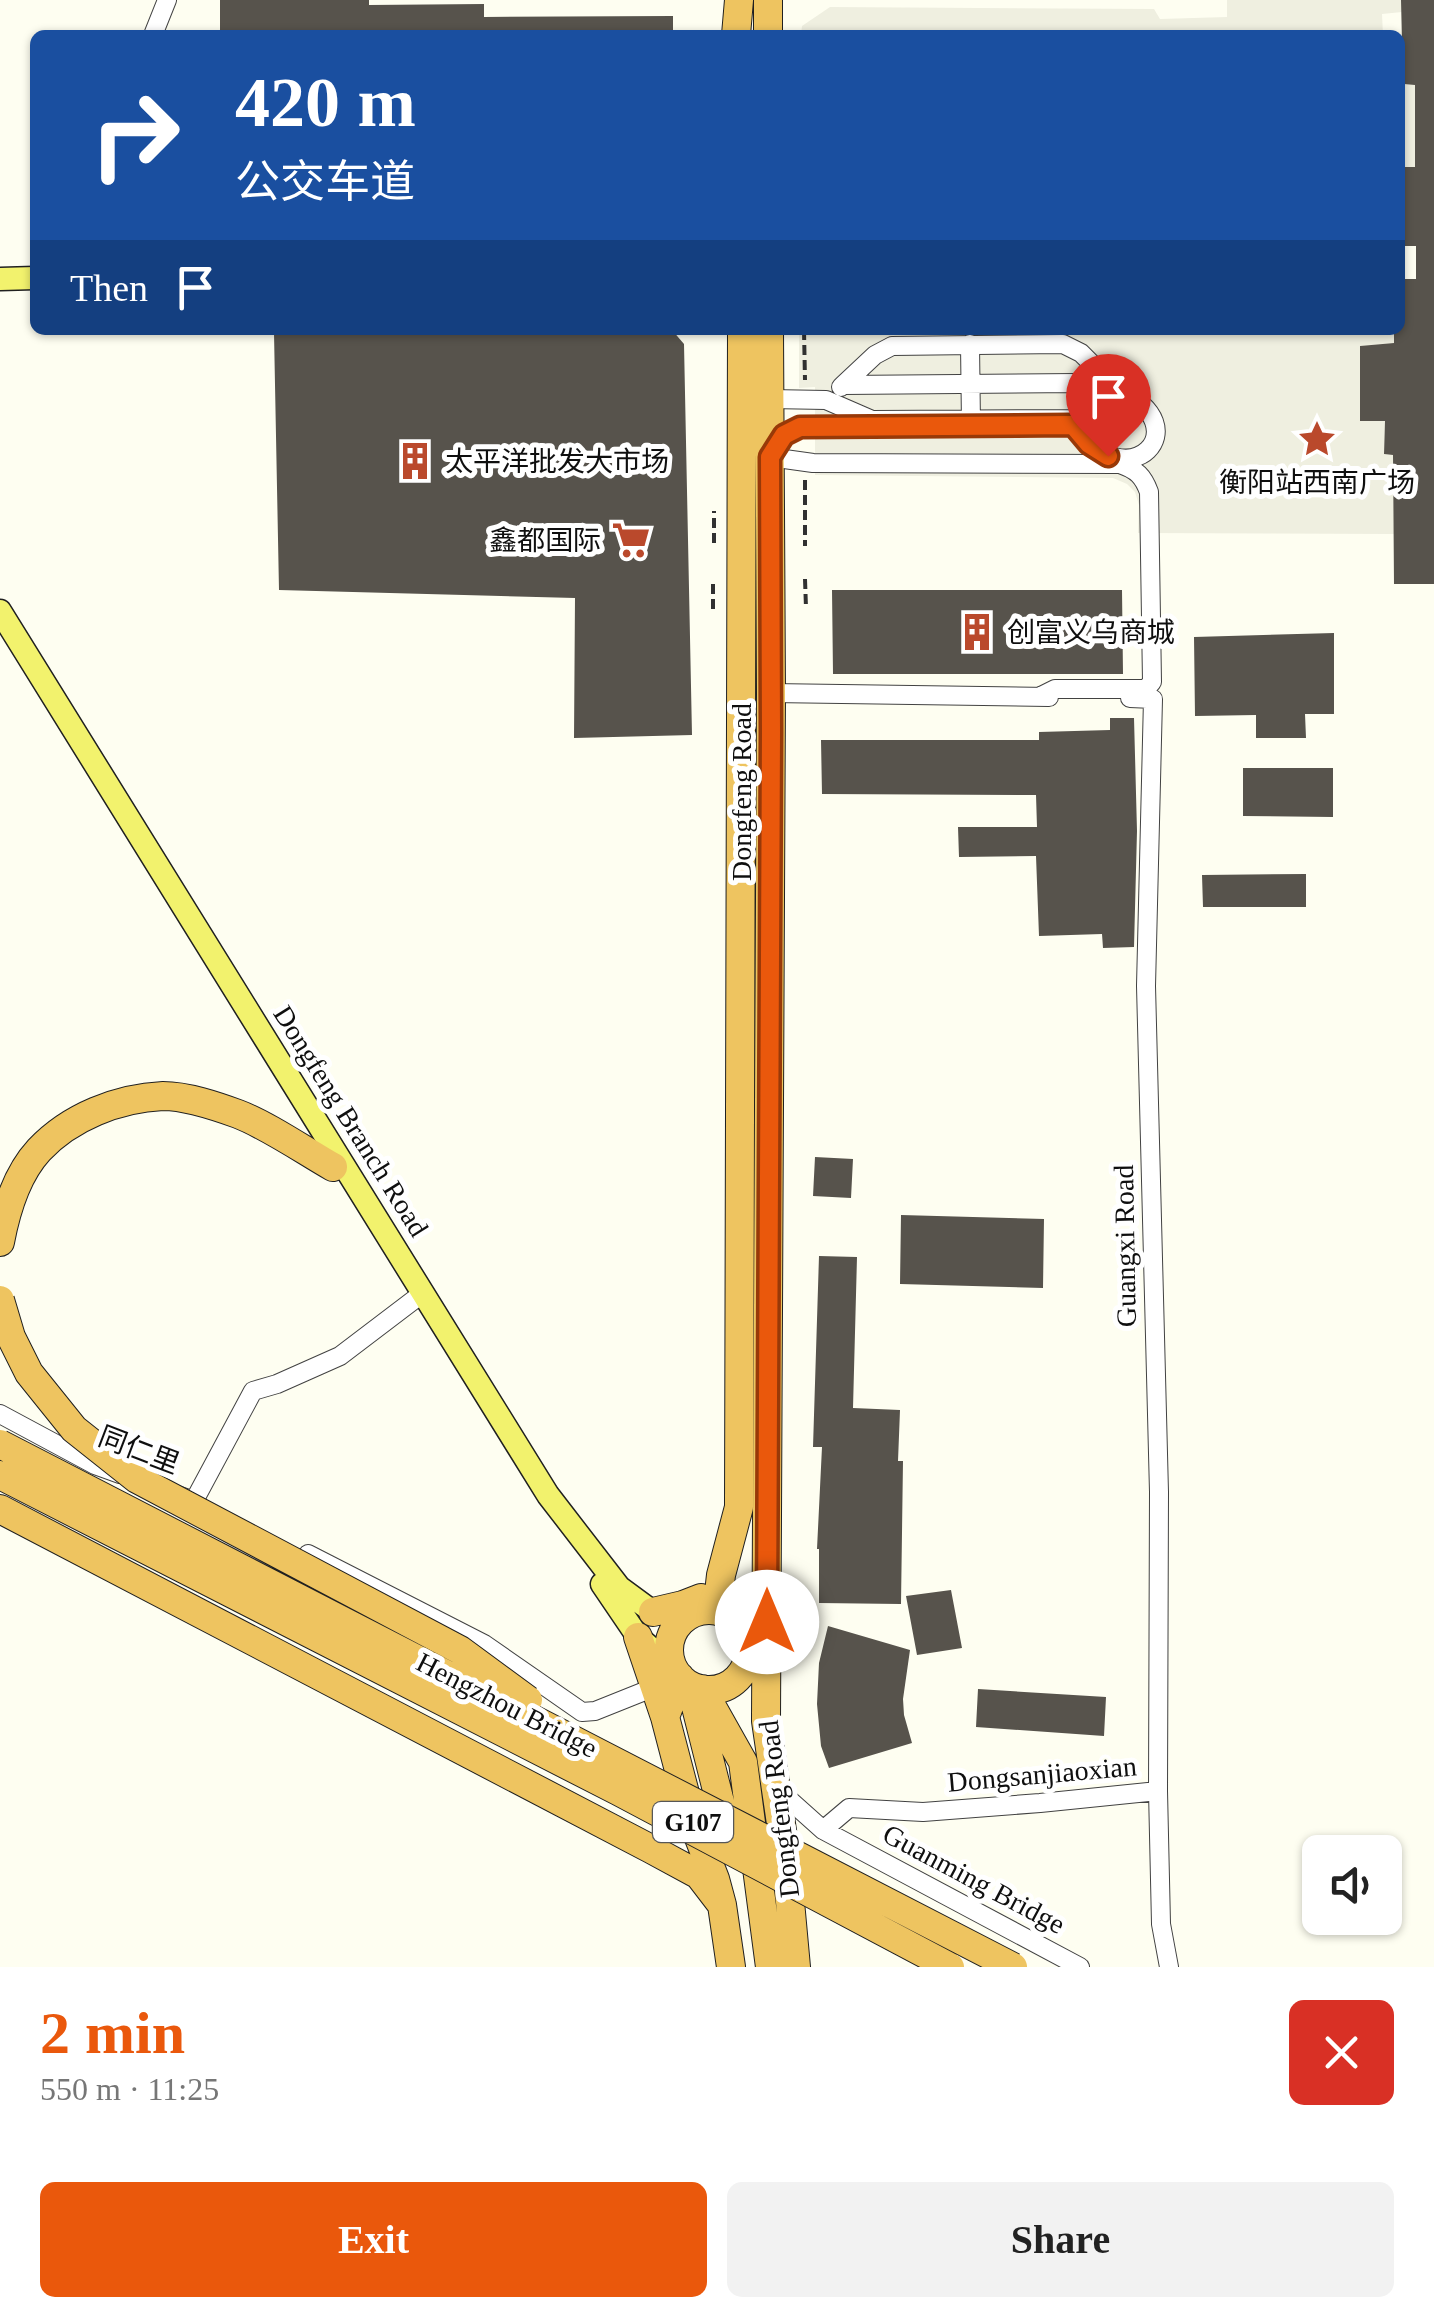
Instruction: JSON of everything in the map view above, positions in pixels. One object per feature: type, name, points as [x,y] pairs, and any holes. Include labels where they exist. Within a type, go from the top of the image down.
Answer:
[{"type":"highway","points":[[738,30],[740,0]]},
{"type":"highway","points":[[768,0],[768,30]]},
{"type":"highway","name":"Dongfeng Road","points":[[704,1612],[721,1575],[739,1507],[742,335]]},
{"type":"highway","name":"Dongfeng Road","points":[[769,335],[766,1721],[796,1967]]},
{"type":"highway","points":[[0,1242],[5,1215],[20,1178],[38,1151],[77,1120],[119,1102],[166,1096],[203,1103],[242,1115],[332,1167]]},
{"type":"highway","points":[[0,1300],[11,1337],[29,1374],[74,1429],[136,1479],[460,1650],[598,1752]]},
{"type":"highway","name":"Hengzhou Bridge","points":[[0,1444],[1013,1967]]},
{"type":"highway","name":"Hengzhou Bridge","points":[[0,1475],[618,1791],[950,1967]]},
{"type":"highway","points":[[0,1509],[628,1837],[699,1876],[722,1904]]},
{"type":"highway","points":[[721,1575],[706,1596],[645,1624],[680,1681],[748,1907],[755,1967]]},
{"type":"highway","points":[[704,1612],[736,1621],[743,1629],[766,1721]]},
{"type":"highway","name":"G107","points":[[704,1612],[681,1621],[674,1631],[669,1655],[680,1681],[665,1716],[692,1820],[716,1878],[731,1967]]},
{"type":"highway","points":[[680,1681],[715,1690],[727,1686],[738,1678],[767,1622]]},
{"type":"highway","name":"Dongfeng Road","points":[[680,1681],[743,1762],[770,1967]]},
{"type":"main road","points":[[0,279],[30,278]]},
{"type":"main road","name":"Dongfeng Branch Road","points":[[0,611],[548,1495],[645,1624]]},
{"type":"main road","name":"Dongfeng Branch Road","points":[[0,635],[542,1501],[645,1624]]},
{"type":"main road","points":[[645,1624],[704,1612]]},
{"type":"street","points":[[154,30],[167,0]]},
{"type":"street","points":[[970,344],[971,422]]},
{"type":"street","points":[[770,399],[826,400],[872,420],[1073,425],[1098,450],[1118,459],[1136,458],[1151,447],[1156,425],[1146,407],[1119,391],[1081,352],[1063,344],[892,346],[875,355],[826,400]]},
{"type":"street","points":[[843,385],[1078,383],[1098,400]]},
{"type":"street","points":[[770,457],[784,435],[800,427],[1073,419],[1098,400],[1119,391]]},
{"type":"street","name":"Guangxi Road","points":[[770,457],[851,464],[870,471],[1117,473],[1137,484],[1142,497],[1144,682],[1148,690],[1146,986],[1159,1492],[1158,1791]]},
{"type":"street","points":[[771,694],[1039,697],[1148,690]]},
{"type":"street","name":"同仁里","points":[[0,1414],[95,1465],[194,1501],[254,1391],[340,1356],[415,1299]]},
{"type":"street","points":[[194,1501],[222,1511],[484,1644],[582,1712],[680,1681]]},
{"type":"street","points":[[0,1520],[608,1839],[620,1841],[628,1837]]},
{"type":"street","name":"Guanming Bridge","points":[[776,1787],[824,1830],[1080,1967]]},
{"type":"street","name":"Dongsanjiaoxian","points":[[824,1830],[850,1808],[923,1812],[1158,1791],[1161,1924],[1168,1967]]},
{"type":"path","points":[[805,511],[806,546]]},
{"type":"path","points":[[714,512],[714,543]]},
{"type":"path","points":[[713,609],[714,578]]},
{"type":"path","points":[[805,579],[806,608]]},
{"type":"shaded area","points":[[1227,0],[1401,0],[1402,12],[1382,14],[1383,30],[802,30],[830,7],[1154,9],[1160,19],[1227,17]]},
{"type":"shaded area","points":[[1405,85],[1415,85],[1415,167],[1405,167]]},
{"type":"shaded area","points":[[799,335],[1394,335],[1394,343],[1360,346],[1360,421],[1385,421],[1384,454],[1393,455],[1394,534],[1138,533],[1139,505],[1135,492],[1113,478],[815,475],[815,387],[799,388]]},
{"type":"building","points":[[220,0],[484,4],[484,17],[673,16],[673,30],[220,30]]},
{"type":"building","points":[[1401,0],[1434,0],[1434,584],[1394,584],[1393,455],[1384,454],[1385,421],[1360,421],[1360,346],[1394,343],[1394,335],[1405,335],[1405,279],[1416,279],[1416,246],[1405,246],[1405,167],[1415,167],[1415,85],[1405,84],[1405,30],[1402,30]]},
{"type":"building","points":[[274,335],[676,335],[684,344],[692,735],[574,738],[575,598],[279,590]]},
{"type":"building","name":"创富义乌商城","points":[[832,590],[1122,590],[1123,674],[833,674]]},
{"type":"building","points":[[1334,633],[1334,714],[1305,714],[1306,738],[1256,738],[1256,715],[1195,716],[1194,637]]},
{"type":"building","points":[[1110,718],[1134,718],[1134,947],[1103,948],[1102,934],[1039,936],[1036,856],[959,857],[958,827],[1037,827],[1036,795],[822,794],[821,740],[1039,740],[1039,732],[1110,730]]},
{"type":"building","points":[[1243,768],[1333,768],[1333,817],[1243,816]]},
{"type":"building","points":[[1306,874],[1306,907],[1203,907],[1202,875]]},
{"type":"building","points":[[815,1157],[853,1159],[851,1198],[813,1196]]},
{"type":"building","points":[[901,1215],[1044,1219],[1043,1288],[900,1284]]},
{"type":"building","points":[[819,1256],[857,1257],[853,1408],[900,1410],[901,1604],[819,1603],[817,1549],[822,1447],[813,1447]]},
{"type":"building","points":[[951,1590],[962,1648],[917,1655],[906,1596]]},
{"type":"building","points":[[828,1626],[910,1650],[903,1699],[912,1743],[829,1768],[821,1746],[817,1704],[819,1663]]},
{"type":"building","points":[[978,1689],[1106,1697],[1104,1736],[976,1727]]},
{"type":"place","name":"衡阳站西南广场","points":[[1317,439]]},
{"type":"place","name":"太平洋批发大市场","points":[[415,461]]},
{"type":"place","name":"鑫都国际","points":[[631,540]]},
{"type":"place","name":"创富义乌商城","points":[[977,632]]},
{"type":"route","points":[[767,1622],[770,457],[784,435],[800,427],[1005,425],[1073,425],[1089,444],[1108,456]]}]
